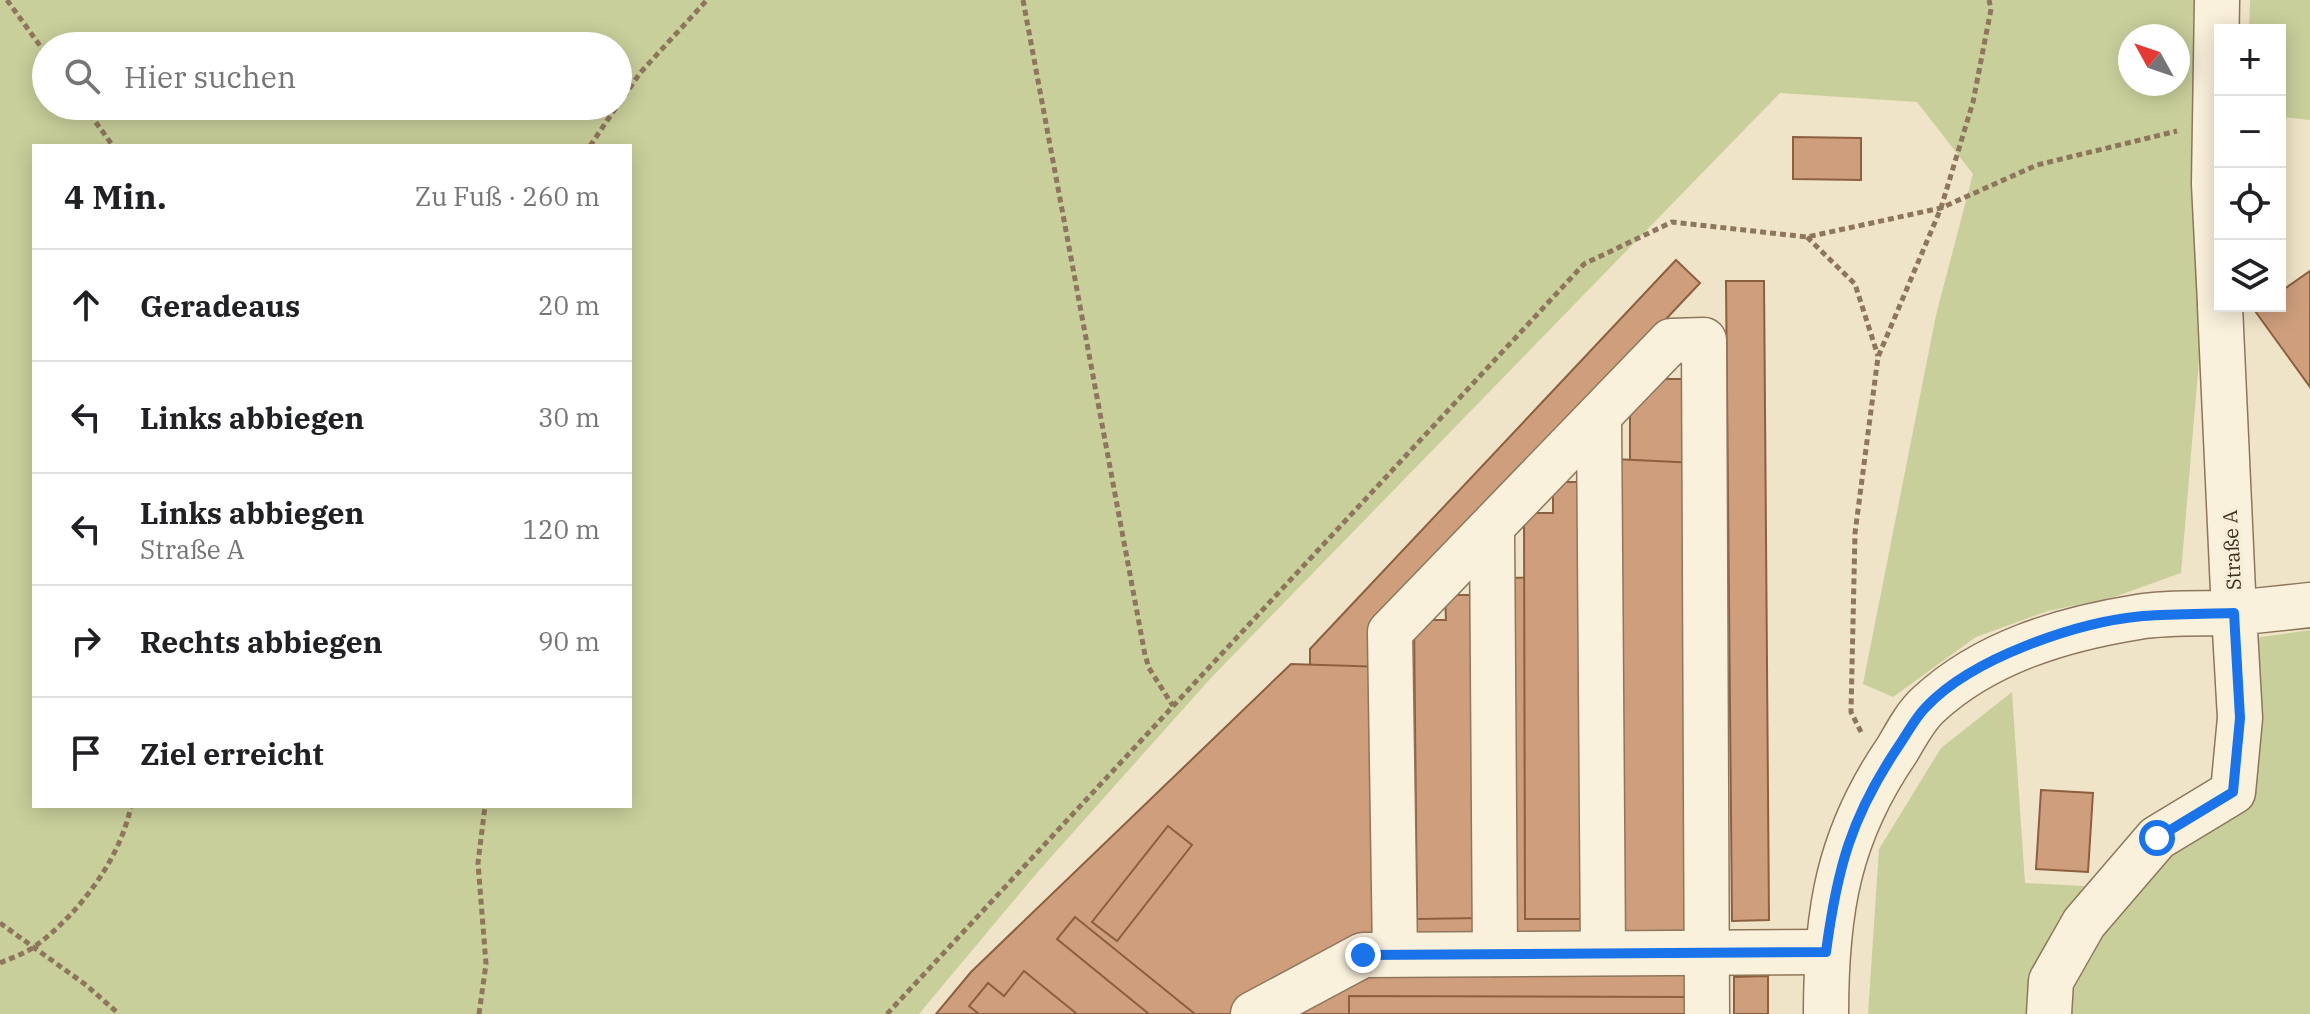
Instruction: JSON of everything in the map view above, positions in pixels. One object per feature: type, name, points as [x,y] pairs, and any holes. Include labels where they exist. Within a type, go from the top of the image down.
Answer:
[{"type":"street","name":"Straße A","points":[[2215,96],[2217,0]]},
{"type":"street","name":"Straße A","points":[[2214,168],[2217,240]]},
{"type":"street","name":"Straße A","points":[[1826,1014],[1826,952],[1842,862],[1861,810],[1882,772],[1926,707],[1969,673],[2010,652],[2068,631],[2141,616],[2234,613],[2220,312]]},
{"type":"street","points":[[1395,954],[1390,632],[1671,341],[1704,340],[1707,1014]]},
{"type":"street","points":[[1599,417],[1603,953]]},
{"type":"street","points":[[1492,528],[1495,954]]},
{"type":"street","points":[[2049,1014],[2051,981],[2084,923],[2157,838],[2233,792],[2240,718],[2234,613],[2310,605]]},
{"type":"street","points":[[1253,1014],[1363,955],[1826,952]]},
{"type":"path","points":[[7,0],[32,35]]},
{"type":"path","points":[[632,85],[707,0]]},
{"type":"path","points":[[1023,0],[1145,655],[1149,668],[1173,706]]},
{"type":"path","points":[[1882,772],[1851,712],[1855,533],[1878,357],[1941,208],[1973,102],[1991,9],[1989,0]]},
{"type":"path","points":[[94,120],[112,144]]},
{"type":"path","points":[[591,144],[608,120]]},
{"type":"path","points":[[887,1014],[1584,264],[1672,222],[1807,237],[1941,208],[2037,165],[2214,122]]},
{"type":"path","points":[[1807,237],[1855,284],[1878,357]]},
{"type":"path","points":[[0,963],[33,948],[90,894],[127,826],[131,808]]},
{"type":"path","points":[[479,1014],[486,964],[478,863],[485,808]]},
{"type":"path","points":[[0,923],[86,985],[119,1014]]},
{"type":"green space","points":[[0,0],[2217,0],[2217,24],[2214,24],[2214,184],[2181,573],[2114,597],[2048,611],[1976,637],[1893,697],[1863,684],[1936,315],[1973,174],[1917,102],[1780,93],[1210,679],[1036,874],[919,1014],[0,1014]]},
{"type":"green space","points":[[2250,0],[2310,0],[2310,120],[2286,118],[2286,24],[2249,24]]},
{"type":"green space","points":[[2310,630],[2310,1014],[1868,1014],[1879,849],[1941,748],[2012,692],[2025,883],[2103,887],[2189,830],[2249,727],[2240,640]]},
{"type":"building","points":[[1793,137],[1861,138],[1861,180],[1793,179]]},
{"type":"building","points":[[1676,260],[1700,283],[1381,621],[1381,916],[1310,916],[1310,649]]},
{"type":"building","points":[[2310,271],[2310,387],[2256,312],[2286,312],[2286,288]]},
{"type":"building","points":[[1726,281],[1764,281],[1769,920],[1732,921]]},
{"type":"building","points":[[1659,379],[1686,379],[1687,914],[1630,915],[1630,403]]},
{"type":"building","points":[[1614,459],[1697,463],[1698,1014],[936,1014],[971,972],[1291,664],[1511,671],[1511,578],[1616,574]]},
{"type":"building","points":[[1553,482],[1586,482],[1587,919],[1525,919],[1524,513],[1553,513]]},
{"type":"building","points":[[1445,595],[1476,595],[1480,918],[1417,919],[1414,620],[1446,620]]},
{"type":"building","points":[[2041,790],[2093,793],[2088,872],[2036,869]]},
{"type":"building","points":[[1168,826],[1192,845],[1117,941],[1092,922]]},
{"type":"building","points":[[1075,917],[1195,1014],[1149,1014],[1057,939]]},
{"type":"building","points":[[1024,971],[1077,1014],[979,1014],[969,1006],[988,983],[1004,996]]},
{"type":"building","points":[[1768,976],[1768,1014],[1734,1014],[1734,977]]},
{"type":"building","points":[[1349,996],[1688,997],[1688,1014],[1349,1014]]},
{"type":"route","points":[[1363,955],[1826,952],[1842,862],[1861,810],[1882,772],[1926,707],[1969,673],[2010,652],[2068,631],[2141,616],[2234,613],[2240,718],[2233,792],[2157,838]]}]
